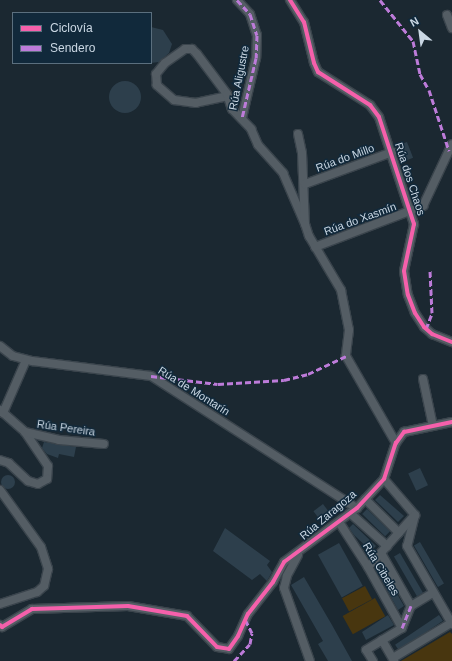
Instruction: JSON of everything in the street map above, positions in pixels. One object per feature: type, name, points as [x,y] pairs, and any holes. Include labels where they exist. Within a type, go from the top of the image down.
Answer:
[{"type":"street","name":"Rúa Aligustre","points":[[237,0],[250,14],[258,35],[256,58],[242,118]]},
{"type":"street","name":"Rúa dos Chaos","points":[[290,0],[301,15],[308,33],[314,63],[318,72],[375,110],[392,152],[412,212],[414,235],[404,270],[408,295],[415,313],[424,327],[452,342]]},
{"type":"street","points":[[447,15],[452,28]]},
{"type":"street","points":[[228,96],[196,103],[174,100],[157,85],[156,74],[165,63],[184,49],[192,49],[228,96],[232,109],[251,129],[258,145],[283,173],[315,246],[341,290],[350,330],[346,356],[396,443],[404,432],[452,422]]},
{"type":"street","points":[[298,134],[305,184],[305,224]]},
{"type":"street","points":[[412,212],[423,206],[452,144]]},
{"type":"street","name":"Rúa do Millo","points":[[305,184],[392,152]]},
{"type":"street","name":"Rúa do Xasmín","points":[[315,246],[412,212]]},
{"type":"street","name":"Rúa de Montarín","points":[[0,346],[13,356],[26,360],[151,376],[357,508]]},
{"type":"street","points":[[0,460],[9,463],[28,480],[38,484],[47,479],[48,466],[25,432],[2,412],[26,360]]},
{"type":"street","points":[[423,379],[433,426]]},
{"type":"street","name":"Rúa Pereira","points":[[25,432],[58,440],[104,444]]},
{"type":"street","name":"Rúa Zaragoza","points":[[0,625],[2,627],[32,609],[128,606],[187,616],[217,647],[229,649],[238,636],[248,614],[273,582],[284,562],[299,554],[357,508],[384,479],[396,443]]},
{"type":"street","points":[[384,479],[415,515]]},
{"type":"street","points":[[0,490],[41,547],[48,569],[44,586],[37,592],[0,604]]},
{"type":"street","points":[[365,499],[399,533]]},
{"type":"street","points":[[350,513],[388,546]]},
{"type":"street","points":[[368,567],[415,515]]},
{"type":"street","points":[[382,640],[394,660],[452,624],[433,593],[408,546],[415,515]]},
{"type":"street","name":"Rúa Cibeles","points":[[339,522],[368,567],[402,628]]},
{"type":"street","points":[[381,553],[411,606]]},
{"type":"street","points":[[299,554],[287,576],[284,588],[310,661]]},
{"type":"street","points":[[372,661],[366,650],[402,628],[411,606],[433,593]]},
{"type":"shaded area","points":[[365,586],[372,599],[349,611],[342,598]]},
{"type":"shaded area","points":[[375,598],[385,616],[353,634],[343,616]]},
{"type":"shaded area","points":[[450,632],[452,634],[452,661],[401,661]]},
{"type":"building","points":[[152,27],[163,30],[172,44],[169,53],[159,62],[152,63]]},
{"type":"building","points":[[122,81],[128,81],[137,85],[141,97],[137,109],[128,113],[122,113],[113,109],[109,100],[109,94],[113,85]]},
{"type":"building","points":[[407,142],[413,158],[404,161],[398,146]]},
{"type":"building","points":[[44,442],[76,447],[74,457],[59,454],[58,458],[47,454],[42,448]]},
{"type":"building","points":[[420,468],[428,485],[416,491],[408,473]]},
{"type":"building","points":[[8,475],[13,477],[15,482],[13,487],[8,489],[3,487],[1,482],[3,477]]},
{"type":"building","points":[[380,495],[404,516],[398,522],[375,500]]},
{"type":"building","points":[[323,504],[329,512],[319,519],[313,511]]},
{"type":"building","points":[[367,509],[390,531],[385,536],[362,514]]},
{"type":"building","points":[[353,524],[376,546],[371,551],[354,535],[349,528]]},
{"type":"building","points":[[225,528],[270,561],[267,565],[272,572],[267,581],[260,574],[252,580],[213,551]]},
{"type":"building","points":[[420,542],[444,584],[438,587],[414,546]]},
{"type":"building","points":[[339,543],[363,586],[342,597],[318,555]]},
{"type":"building","points":[[400,553],[423,593],[417,596],[394,556]]},
{"type":"building","points":[[380,564],[404,606],[398,610],[375,568]]},
{"type":"building","points":[[304,577],[352,661],[328,661],[318,644],[323,641],[291,585]]},
{"type":"building","points":[[388,615],[394,625],[366,640],[362,632]]},
{"type":"building","points":[[439,615],[443,621],[399,650],[395,645]]},
{"type":"marked path","points":[[237,0],[250,14],[257,35],[256,58],[242,118]]},
{"type":"marked path","points":[[380,0],[413,41],[420,74],[429,90],[449,151]]},
{"type":"marked path","points":[[426,329],[432,313],[430,270]]},
{"type":"marked path","points":[[151,376],[218,384],[284,380],[308,374],[346,356]]},
{"type":"marked path","points":[[402,628],[411,606]]},
{"type":"marked path","points":[[234,661],[250,644],[252,633],[245,619]]},
{"type":"cycle path","points":[[290,0],[304,22],[314,63],[318,72],[370,105],[379,117],[414,224],[404,271],[408,295],[415,313],[424,327],[432,334],[452,342]]},
{"type":"cycle path","points":[[0,625],[2,627],[32,609],[128,606],[187,616],[217,647],[229,649],[238,636],[248,614],[273,582],[284,562],[357,508],[384,479],[396,443],[404,432],[452,422]]}]
